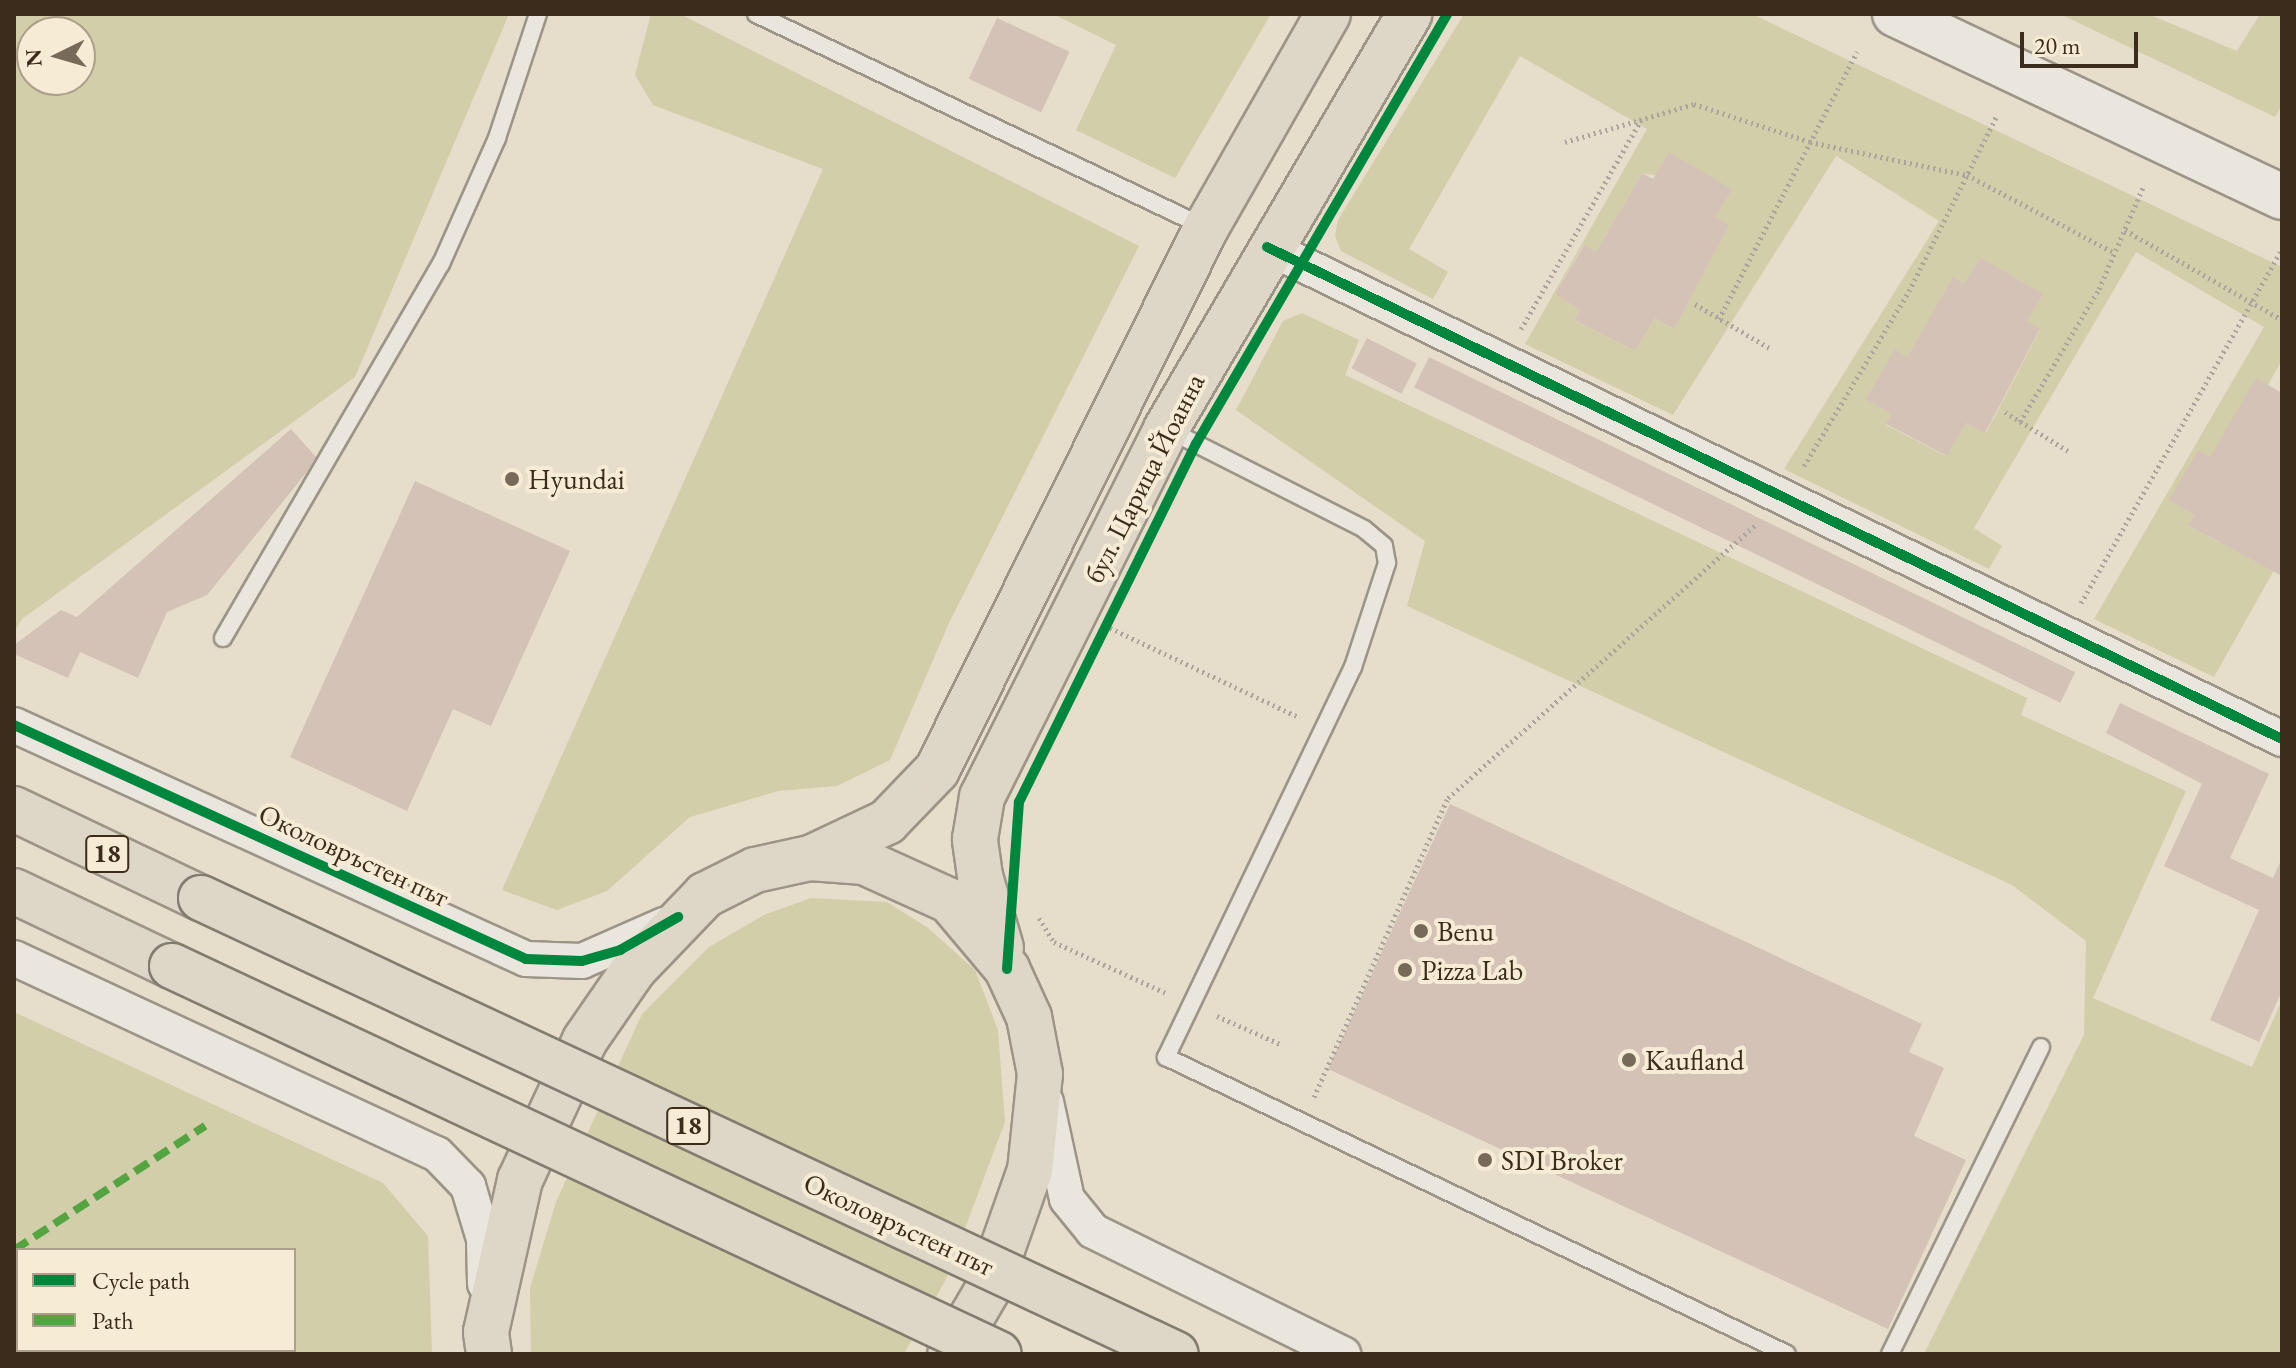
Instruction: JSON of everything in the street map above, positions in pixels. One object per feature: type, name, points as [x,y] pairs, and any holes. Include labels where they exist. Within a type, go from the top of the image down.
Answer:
[{"type":"main road","name":"бул. Царица Йоанна","points":[[810,858],[887,822],[937,770],[1206,228],[1328,14]]},
{"type":"main road","name":"бул. Царица Йоанна","points":[[1007,969],[980,876],[975,839],[982,797],[1166,429],[1267,247],[1409,14]]},
{"type":"main road","points":[[1895,14],[2282,197]]},
{"type":"main road","name":"Околовръстен път","points":[[14,809],[1176,1354]]},
{"type":"main road","points":[[488,1343],[501,1249],[539,1134],[585,1040],[678,917],[705,895],[755,870],[810,858],[864,862],[950,901],[1007,969],[1029,1017],[1040,1074],[1030,1170],[1009,1238],[950,1354]]},
{"type":"main road","points":[[14,891],[999,1354]]},
{"type":"street","points":[[1267,247],[2282,739]]},
{"type":"street","name":"Околовръстен път","points":[[14,725],[526,959],[582,961],[620,950],[678,917]]},
{"type":"street","points":[[14,958],[437,1154],[468,1186],[484,1239],[488,1343]]},
{"type":"street","points":[[1040,1074],[1060,1178],[1079,1219],[1112,1243],[1343,1354]]},
{"type":"lane","points":[[223,638],[441,264],[497,138],[538,14]]},
{"type":"lane","points":[[756,14],[1206,228]]},
{"type":"lane","points":[[1166,429],[1364,529],[1384,546],[1381,591],[1322,729],[1166,1057],[1787,1354]]},
{"type":"lane","points":[[1890,1354],[2041,1047]]},
{"type":"path","points":[[1719,319],[1857,52]]},
{"type":"path","points":[[1565,142],[1694,104],[1810,142],[1967,175],[2115,253]]},
{"type":"path","points":[[1303,1123],[1448,798],[1786,498],[1909,291],[1996,117]]},
{"type":"path","points":[[1503,361],[1641,120]]},
{"type":"path","points":[[2020,422],[2115,253],[2144,185]]},
{"type":"path","points":[[2125,230],[2282,320]]},
{"type":"path","points":[[2063,633],[2282,249]]},
{"type":"path","points":[[1695,304],[1771,349]]},
{"type":"path","points":[[2005,412],[2068,451]]},
{"type":"path","points":[[1100,640],[1113,612]]},
{"type":"path","points":[[1106,626],[1322,729]]},
{"type":"shaded area","points":[[14,14],[509,14],[355,377],[22,619],[14,632]]},
{"type":"shaded area","points":[[651,14],[680,14],[1139,246],[949,623],[890,760],[837,786],[778,791],[690,817],[607,891],[557,910],[502,890],[823,169],[653,105],[635,75]]},
{"type":"shaded area","points":[[1053,14],[1271,14],[1175,178],[1076,130],[1116,45]]},
{"type":"shaded area","points":[[1464,14],[1752,14],[2282,267],[2282,360],[2189,524],[2218,542],[2282,556],[2214,677],[2094,619],[2264,327],[2136,252],[1974,528],[2002,546],[1989,569],[1784,469],[1939,221],[1836,156],[1673,415],[1525,344],[1647,129],[1520,56],[1409,249],[1448,272],[1433,299],[1341,251],[1335,236],[1338,220]],"holes":[[[1642,173],[1731,189],[1715,217],[1728,225],[1674,329],[1655,318],[1635,351],[1574,320],[1580,310],[1555,294],[1583,245],[1596,252]],[[1980,257],[2042,294],[2027,321],[2040,330],[1986,433],[1966,423],[1946,456],[1886,425],[1891,414],[1867,399],[1895,350],[1907,357],[1953,278],[1964,284]]]},
{"type":"shaded area","points":[[2060,14],[2148,14],[2237,51],[2260,14],[2282,14],[2282,105],[2275,117]]},
{"type":"shaded area","points":[[1302,313],[1359,340],[1345,375],[2027,698],[2021,715],[2186,791],[2093,998],[2252,1067],[2282,1000],[2282,1354],[1924,1354],[2084,1035],[2086,941],[2012,885],[1407,606],[1425,541],[1236,410],[1283,321]]},
{"type":"shaded area","points":[[811,898],[887,902],[928,928],[975,970],[998,1030],[1005,1122],[946,1279],[904,1354],[531,1354],[530,1288],[556,1202],[642,1014],[709,947],[764,915]]},
{"type":"shaded area","points":[[14,1012],[383,1183],[428,1236],[432,1354],[14,1354]]},
{"type":"building","points":[[997,18],[1070,52],[1041,113],[969,79]]},
{"type":"building","points":[[1669,152],[1732,189],[1715,217],[1729,225],[1674,329],[1655,318],[1635,351],[1574,320],[1580,310],[1555,294],[1584,245],[1596,252],[1642,173],[1653,179]]},
{"type":"building","points":[[1980,257],[2043,294],[2027,321],[2040,329],[1985,433],[1966,423],[1947,456],[1886,424],[1891,414],[1866,399],[1895,349],[1907,357],[1953,277],[1964,284]]},
{"type":"building","points":[[1367,338],[1417,363],[1401,394],[1352,368]]},
{"type":"building","points":[[1429,357],[2075,672],[2060,703],[1414,388]]},
{"type":"building","points":[[2256,378],[2282,393],[2282,576],[2188,525],[2194,515],[2169,500],[2198,450],[2210,457]]},
{"type":"building","points":[[291,429],[316,457],[307,472],[207,595],[167,612],[138,678],[80,652],[68,678],[14,654],[14,645],[61,610],[77,617]]},
{"type":"building","points":[[415,481],[570,551],[491,726],[453,709],[407,811],[290,757]]},
{"type":"building","points":[[2120,703],[2269,774],[2230,858],[2273,878],[2282,858],[2282,991],[2259,1042],[2210,1020],[2259,910],[2164,866],[2202,784],[2106,733]]},
{"type":"building","name":"Kaufland","points":[[1450,804],[1922,1024],[1909,1052],[1944,1068],[1914,1136],[1966,1160],[1888,1329],[1328,1069]]},
{"type":"marked path","points":[[17,1248],[205,1126]]},
{"type":"cycle path","points":[[1007,969],[1019,802],[1196,444],[1447,14]]},
{"type":"cycle path","points":[[1267,247],[2282,739]]},
{"type":"cycle path","points":[[14,725],[526,959],[582,961],[620,950],[678,917]]},
{"type":"place","name":"Hyundai","points":[[512,479]]},
{"type":"place","name":"Benu","points":[[1421,931]]},
{"type":"place","name":"Pizza Lab","points":[[1405,970]]},
{"type":"place","name":"Kaufland","points":[[1629,1060]]},
{"type":"place","name":"SDI Broker","points":[[1485,1160]]}]
